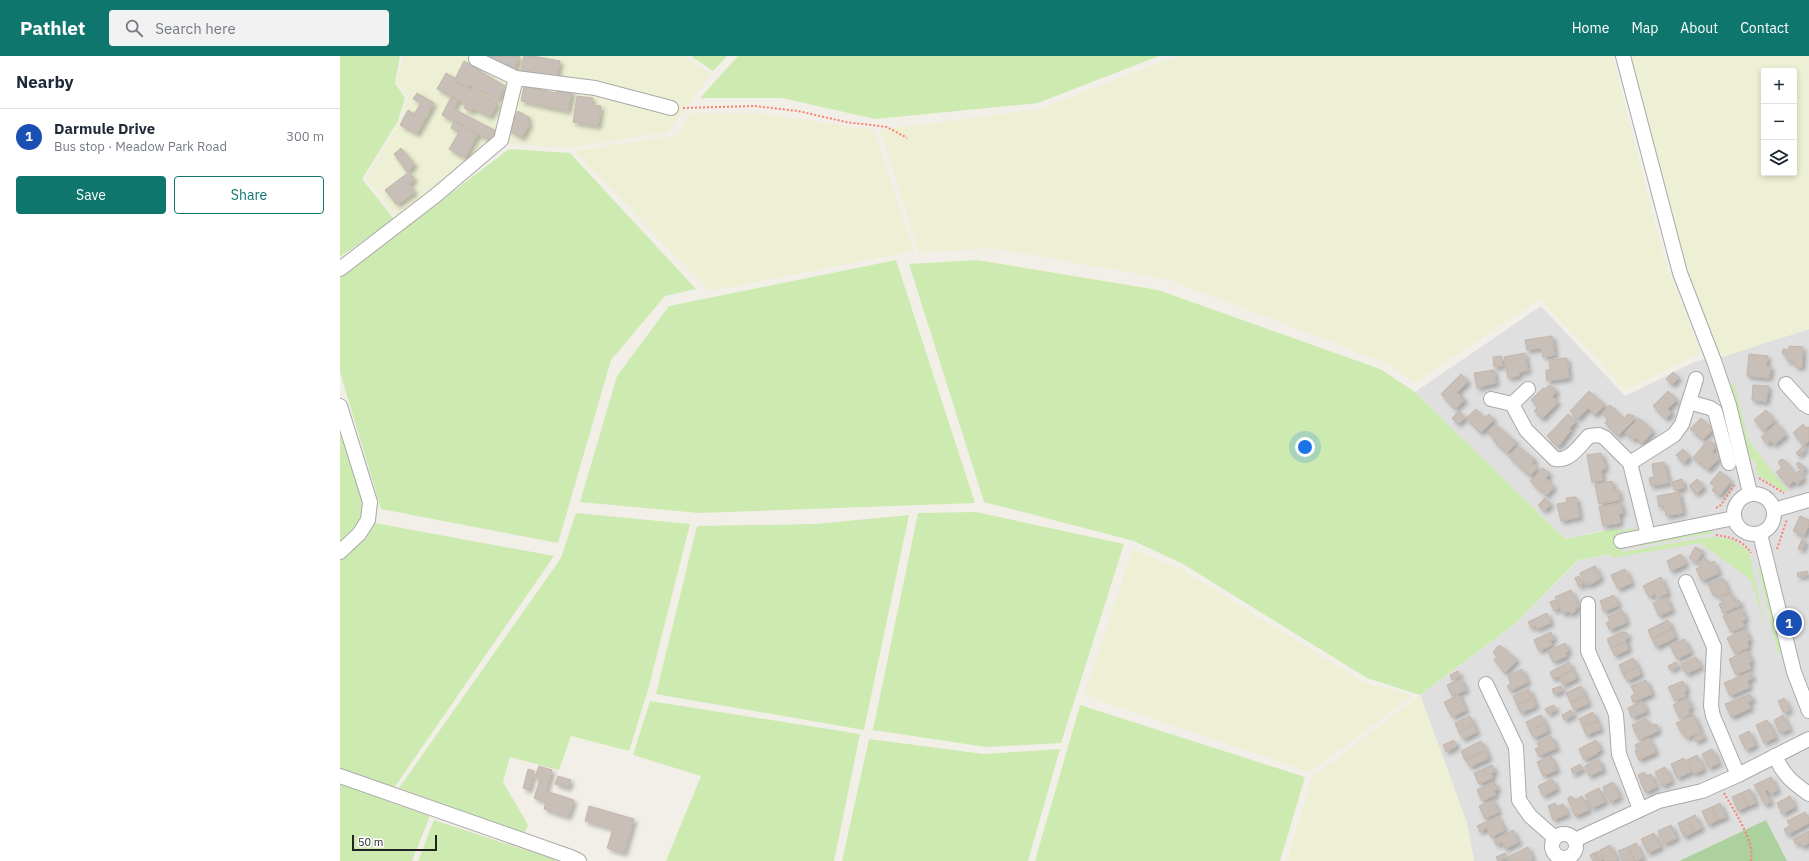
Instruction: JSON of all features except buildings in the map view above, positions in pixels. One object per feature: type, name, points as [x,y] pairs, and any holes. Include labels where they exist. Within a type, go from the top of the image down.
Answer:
[{"type":"street","points":[[1623,56],[1680,273],[1714,361],[1729,405],[1750,493]]},
{"type":"street","points":[[476,59],[516,78],[595,88],[671,108]]},
{"type":"street","points":[[340,269],[435,196],[501,140],[516,78]]},
{"type":"street","points":[[1630,463],[1674,435],[1682,424],[1696,379]]},
{"type":"street","points":[[1786,384],[1804,404],[1809,407]]},
{"type":"street","points":[[1512,404],[1528,389]]},
{"type":"street","points":[[1491,399],[1512,404],[1526,430],[1554,459],[1565,459],[1569,457],[1589,436],[1599,435],[1604,438],[1630,463],[1648,535]]},
{"type":"street","points":[[1689,402],[1715,411],[1729,463]]},
{"type":"street","points":[[340,406],[370,502],[368,520],[359,534],[340,552]]},
{"type":"street","points":[[1750,493],[1766,498],[1774,510],[1774,518],[1771,524],[1760,534]]},
{"type":"street","points":[[1750,493],[1737,503],[1734,510],[1734,518],[1738,527],[1744,531],[1760,534]]},
{"type":"street","points":[[1774,510],[1794,503],[1809,500]]},
{"type":"street","points":[[1621,541],[1734,518]]},
{"type":"street","points":[[1760,534],[1794,672],[1809,711]]},
{"type":"street","points":[[1686,582],[1714,647],[1711,706],[1713,716],[1738,775]]},
{"type":"street","points":[[1588,604],[1588,651],[1616,715],[1619,754],[1640,809]]},
{"type":"street","points":[[1486,684],[1516,747],[1519,800],[1530,816],[1554,838]]},
{"type":"street","points":[[1575,840],[1640,809],[1666,799],[1702,791],[1719,784],[1809,739]]},
{"type":"street","points":[[1775,756],[1791,782],[1809,794]]},
{"type":"street","points":[[340,776],[579,861]]},
{"type":"street","points":[[1565,834],[1575,840],[1576,848],[1569,858],[1560,859],[1552,850],[1552,841],[1554,838],[1557,835],[1565,834]]},
{"type":"path","points":[[671,108],[755,106],[798,111],[846,122],[888,127],[907,138]]},
{"type":"path","points":[[1757,476],[1784,494],[1789,493],[1794,503],[1795,510],[1791,512],[1785,524],[1777,551]]},
{"type":"path","points":[[1715,508],[1721,504],[1736,482]]},
{"type":"path","points":[[1711,535],[1724,536],[1742,542],[1752,554]]},
{"type":"path","points":[[1719,784],[1747,837],[1751,847],[1751,861]]},
{"type":"shaded area","points":[[1541,306],[1625,396],[1692,363],[1712,356],[1719,358],[1809,329],[1809,861],[1787,861],[1766,820],[1679,861],[1474,861],[1467,823],[1420,695],[1516,623],[1579,560],[1611,554],[1604,530],[1565,539],[1415,392]]},
{"type":"green space","points":[[340,56],[400,56],[395,83],[405,98],[398,121],[362,179],[394,219],[340,257]]},
{"type":"green space","points":[[403,56],[684,56],[711,74],[668,132],[569,148],[508,144],[473,173],[402,226],[366,178],[401,120],[408,97],[397,82]]},
{"type":"green space","points":[[691,56],[727,56],[713,71]]},
{"type":"green space","points":[[738,56],[1159,56],[1038,103],[875,119],[782,98],[700,98]]},
{"type":"green space","points":[[1176,56],[1612,56],[1665,261],[1701,353],[1626,390],[1540,299],[1415,383],[1386,363],[1170,280],[993,248],[919,253],[880,130],[1040,109]]},
{"type":"green space","points":[[1630,56],[1809,56],[1809,329],[1719,358],[1684,264]]},
{"type":"green space","points":[[691,113],[756,113],[874,130],[914,251],[710,291],[574,151],[677,135]]},
{"type":"green space","points":[[509,149],[570,153],[696,289],[665,296],[611,360],[558,543],[381,509],[340,372],[340,278]]},
{"type":"green space","points":[[896,260],[975,503],[699,513],[580,502],[617,376],[669,306]]},
{"type":"green space","points":[[977,260],[1158,290],[1380,369],[1415,392],[1565,539],[1618,528],[1619,531],[1636,527],[1633,530],[1619,533],[1621,546],[1713,530],[1713,533],[1622,549],[1623,552],[1703,538],[1717,537],[1732,540],[1747,549],[1751,560],[1765,625],[1751,580],[1700,543],[1612,558],[1611,554],[1578,560],[1516,623],[1420,695],[1367,678],[1183,564],[1134,541],[984,502],[909,264]]},
{"type":"green space","points":[[1734,384],[1749,441],[1788,491],[1783,491],[1758,475],[1754,459],[1748,460],[1728,385]]},
{"type":"green space","points":[[340,421],[360,483],[362,509],[357,527],[340,543]]},
{"type":"green space","points":[[976,512],[1124,544],[1061,743],[986,747],[873,730],[918,513]]},
{"type":"green space","points":[[576,513],[690,524],[648,690],[629,751],[571,736],[559,770],[510,757],[503,782],[528,825],[524,833],[399,788],[561,558]]},
{"type":"green space","points":[[909,515],[864,730],[656,694],[697,526],[816,524]]},
{"type":"green space","points":[[375,523],[554,556],[394,788],[340,769],[340,558]]},
{"type":"green space","points":[[1132,549],[1181,569],[1363,682],[1413,696],[1309,772],[1085,695]]},
{"type":"green space","points":[[1758,568],[1761,568],[1781,652],[1778,653]]},
{"type":"green space","points":[[1420,695],[1467,823],[1474,861],[1287,861],[1313,776]]},
{"type":"green space","points":[[650,701],[860,734],[834,861],[666,861],[701,776],[633,755]]},
{"type":"green space","points":[[1080,705],[1305,777],[1280,861],[1035,861]]},
{"type":"green space","points":[[869,739],[984,754],[1060,749],[1028,861],[842,861]]},
{"type":"green space","points":[[340,784],[430,816],[412,861],[340,861]]},
{"type":"green space","points":[[434,820],[559,861],[418,861]]},
{"type":"green space","points":[[1766,820],[1787,861],[1679,861]]},
{"type":"place","name":"Darmule Drive","points":[[1789,623]]}]
